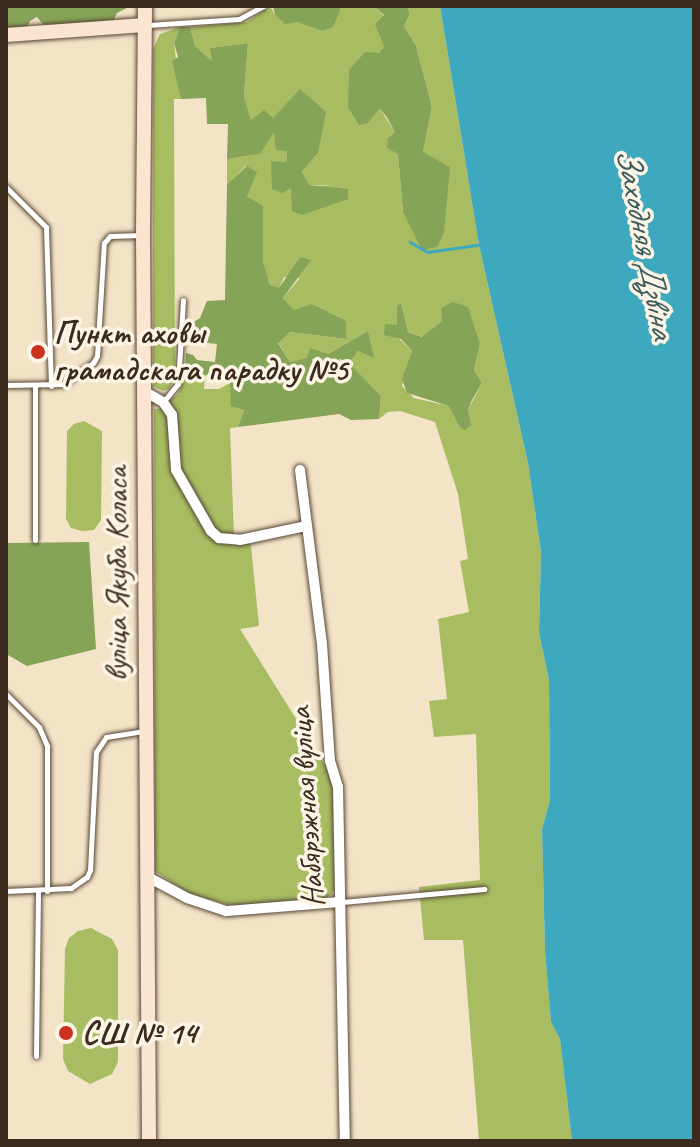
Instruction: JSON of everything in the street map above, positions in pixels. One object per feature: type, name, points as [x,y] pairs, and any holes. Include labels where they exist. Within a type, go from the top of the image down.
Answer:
[{"type":"street","name":"вуліца Якуба Коласа","points":[[145,6],[143,234],[149,1141]]},
{"type":"street","points":[[6,35],[145,25]]},
{"type":"street","points":[[144,391],[163,402],[172,415],[176,470],[211,531],[219,538],[240,540],[306,526]]},
{"type":"street","name":"Набярэжная вуліца","points":[[300,470],[322,644],[330,761],[338,787],[345,1141]]},
{"type":"street","points":[[146,876],[187,898],[226,911],[341,902]]},
{"type":"lane","points":[[145,25],[239,19],[263,6]]},
{"type":"lane","points":[[6,187],[46,227],[51,386]]},
{"type":"lane","points":[[6,385],[51,386],[73,379],[97,356],[104,243],[110,236],[143,234]]},
{"type":"lane","points":[[163,402],[178,384],[183,300]]},
{"type":"lane","points":[[35,386],[35,540]]},
{"type":"lane","points":[[6,694],[39,727],[47,746],[47,891]]},
{"type":"lane","points":[[6,891],[71,888],[90,870],[96,752],[114,734],[146,731]]},
{"type":"lane","points":[[341,902],[484,889]]},
{"type":"lane","points":[[36,1056],[38,891]]},
{"type":"green space","points":[[6,6],[127,8],[117,13],[113,22],[45,27],[37,17],[30,21],[27,28],[6,30]]},
{"type":"green space","points":[[270,6],[275,15],[322,31],[340,11],[340,6],[373,6],[384,16],[384,46],[379,53],[368,123],[380,109],[395,132],[388,138],[398,154],[403,212],[423,152],[432,107],[416,46],[404,26],[410,14],[407,6],[440,6],[479,245],[528,463],[541,552],[539,633],[549,680],[550,800],[542,829],[545,950],[551,1022],[560,1039],[572,1141],[479,1141],[463,940],[424,940],[419,887],[480,880],[476,734],[434,737],[429,701],[447,699],[438,619],[469,612],[460,561],[468,559],[458,494],[435,422],[400,411],[388,412],[379,419],[381,396],[348,363],[358,351],[373,357],[368,331],[328,354],[290,362],[278,342],[290,332],[345,339],[346,321],[294,311],[283,298],[300,278],[284,277],[279,289],[270,285],[263,260],[263,207],[247,196],[246,166],[227,184],[227,159],[259,154],[274,130],[287,150],[286,162],[271,162],[291,187],[335,185],[308,185],[302,172],[318,153],[273,119],[251,120],[244,96],[248,43],[211,48],[213,62],[195,46],[190,27],[247,22]],"holes":[[[401,304],[408,332],[423,337],[442,321],[480,344],[474,370],[482,383],[468,410],[470,425],[460,428],[450,406],[414,398],[402,386],[412,351],[385,325],[397,325]]]},
{"type":"green space","points":[[273,6],[340,6],[340,11],[333,27],[322,31],[296,22],[285,24],[275,15]]},
{"type":"green space","points":[[373,6],[407,6],[410,14],[404,26],[416,46],[432,107],[423,152],[450,167],[444,233],[437,247],[422,250],[403,212],[398,154],[387,148],[388,138],[395,132],[386,116],[380,109],[368,123],[359,125],[348,107],[349,70],[365,52],[379,53],[384,46],[375,24],[384,15]]},
{"type":"green space","points":[[180,27],[174,43],[181,99],[174,99],[175,378],[169,389],[163,391],[153,386],[153,49],[160,34]]},
{"type":"green space","points":[[180,27],[190,27],[195,46],[212,61],[210,48],[248,43],[244,96],[251,120],[264,110],[273,118],[300,89],[326,112],[318,153],[302,172],[309,185],[348,189],[348,199],[302,215],[292,211],[291,188],[282,193],[272,189],[271,161],[286,162],[287,151],[276,150],[274,132],[260,154],[227,159],[228,124],[207,124],[206,98],[181,99],[172,61],[178,57],[174,43]]},
{"type":"green space","points":[[247,166],[257,172],[247,196],[263,206],[263,260],[270,285],[279,288],[300,257],[311,260],[283,298],[294,310],[312,304],[346,321],[346,339],[290,332],[278,343],[290,362],[307,358],[310,348],[328,354],[368,331],[374,358],[358,351],[349,363],[381,396],[379,419],[351,420],[339,414],[238,427],[244,410],[231,406],[230,383],[214,371],[197,380],[185,378],[186,353],[197,360],[215,362],[217,344],[199,342],[201,334],[186,327],[200,318],[207,301],[225,300],[227,184]]},
{"type":"green space","points":[[453,302],[468,307],[480,344],[474,370],[482,383],[468,410],[471,425],[465,430],[460,428],[449,406],[407,393],[402,379],[412,351],[401,339],[384,335],[385,324],[397,325],[397,306],[401,303],[408,332],[422,337],[442,321],[441,308]]},
{"type":"green space","points":[[205,373],[204,389],[219,389],[230,383],[244,410],[238,427],[230,428],[234,536],[250,536],[259,626],[240,629],[328,770],[335,793],[335,890],[326,899],[233,906],[188,893],[155,871],[154,409],[173,408],[169,401],[178,394],[185,378],[197,380]]},
{"type":"green space","points":[[84,421],[102,431],[101,520],[94,530],[82,531],[71,528],[66,519],[67,431],[74,424]]},
{"type":"green space","points":[[89,542],[96,649],[27,666],[6,654],[6,543]]},
{"type":"green space","points":[[91,928],[112,939],[118,950],[118,1062],[112,1074],[90,1084],[68,1071],[63,1059],[65,949],[69,938],[78,931]]},
{"type":"water","name":"Заходняя Дзвіна","points":[[440,6],[694,6],[694,1141],[572,1141],[560,1039],[551,1022],[545,951],[542,829],[550,800],[549,680],[539,633],[541,552],[528,463],[479,245]]},
{"type":"waterway","points":[[410,242],[427,252],[483,244]]},
{"type":"place","name":"Пункт аховы грамадскага парадку №5","points":[[38,352]]},
{"type":"place","name":"СШ № 14","points":[[66,1033]]}]
